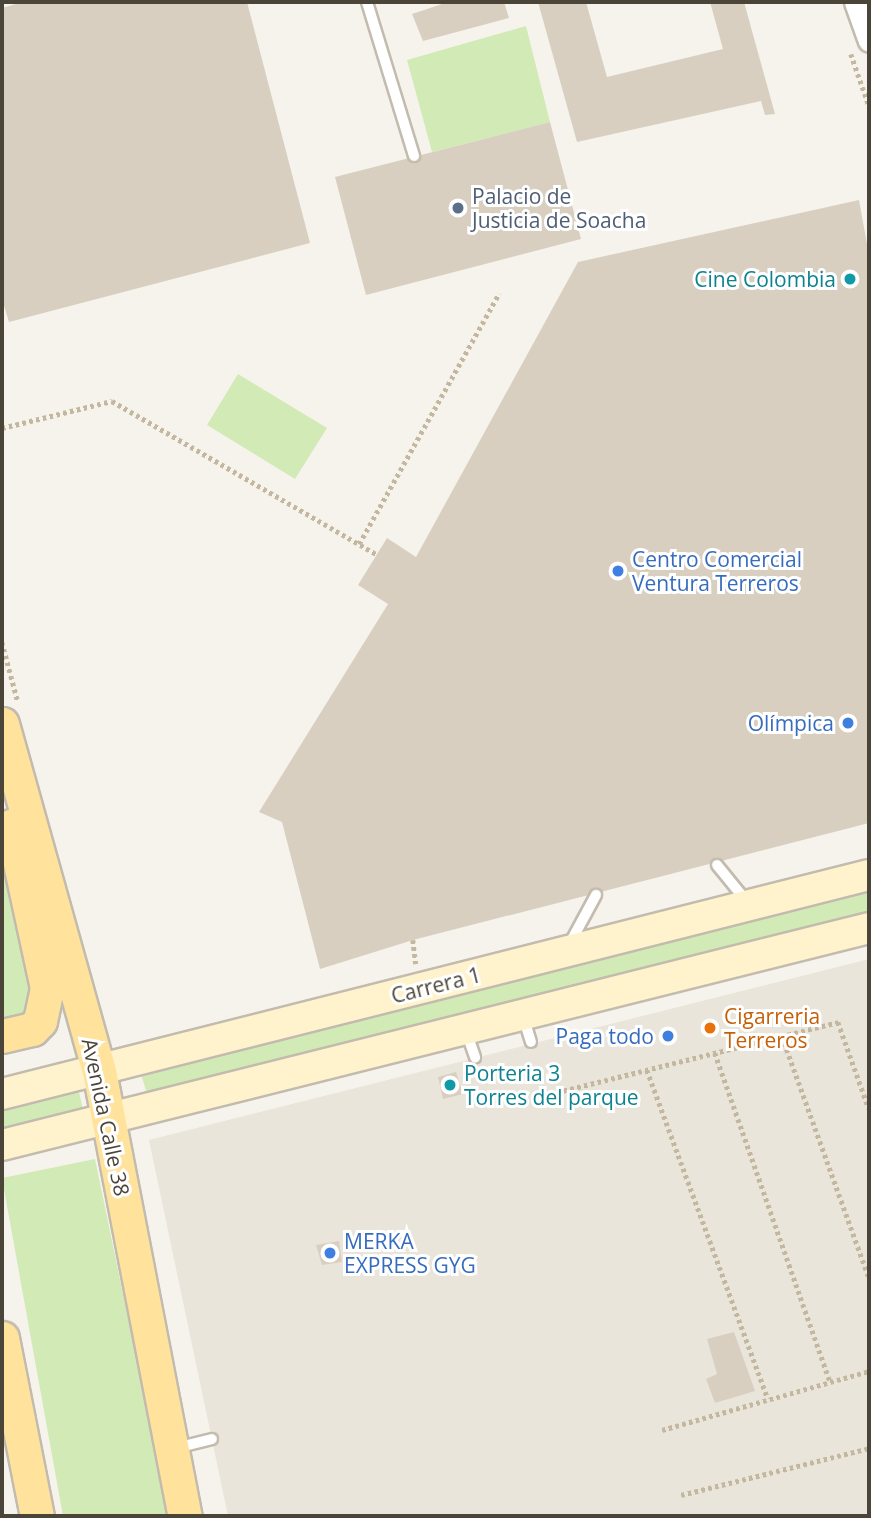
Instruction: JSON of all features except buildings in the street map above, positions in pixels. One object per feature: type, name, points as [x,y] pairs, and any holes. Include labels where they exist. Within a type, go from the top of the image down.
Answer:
[{"type":"main road","name":"Avenida Calle 38","points":[[12,719],[99,1071],[170,1450],[185,1516]]},
{"type":"main road","points":[[2,741],[18,866],[47,988],[40,1021],[22,1032],[2,1036]]},
{"type":"main road","points":[[2,1338],[37,1516]]},
{"type":"street","points":[[855,2],[869,41]]},
{"type":"street","name":"Carrera 1","points":[[2,1094],[869,875]]},
{"type":"street","points":[[2,1145],[471,1044],[869,928]]},
{"type":"lane","points":[[367,2],[414,156]]},
{"type":"lane","points":[[717,865],[750,906]]},
{"type":"lane","points":[[566,952],[596,895]]},
{"type":"lane","points":[[170,1450],[212,1439]]},
{"type":"path","points":[[359,544],[499,294]]},
{"type":"path","points":[[2,428],[112,401],[378,555]]},
{"type":"path","points":[[2,642],[12,719]]},
{"type":"path","points":[[413,940],[417,965]]},
{"type":"path","points":[[550,1094],[838,1022],[869,1109]]},
{"type":"path","points":[[782,1037],[869,1277]]},
{"type":"path","points":[[715,1053],[830,1382]]},
{"type":"path","points":[[647,1070],[768,1398]]},
{"type":"path","points":[[662,1430],[869,1371]]},
{"type":"path","points":[[681,1495],[869,1448]]},
{"type":"shaded area","points":[[869,959],[869,1516],[228,1516],[149,1140]]},
{"type":"green space","points":[[526,26],[550,122],[432,152],[407,60]]},
{"type":"green space","points":[[238,374],[327,428],[295,479],[207,425]]},
{"type":"green space","points":[[2,838],[35,986],[30,1007],[20,1020],[2,1022]]},
{"type":"green space","points":[[869,890],[869,914],[148,1097],[141,1074]]},
{"type":"green space","points":[[79,1092],[84,1114],[2,1133],[2,1109]]},
{"type":"green space","points":[[95,1159],[169,1516],[63,1516],[2,1178]]},
{"type":"place","name":"Palacio de Justicia de Soacha","points":[[458,208]]},
{"type":"place","name":"Cine Colombia","points":[[850,279]]},
{"type":"place","name":"Centro Comercial Ventura Terreros","points":[[618,571]]},
{"type":"place","name":"Olímpica","points":[[848,723]]},
{"type":"place","name":"Cigarreria Terreros","points":[[710,1028]]},
{"type":"place","name":"Paga todo","points":[[668,1036]]},
{"type":"place","name":"Porteria 3 Torres del parque","points":[[450,1085]]},
{"type":"place","name":"MERKA EXPRESS GYG","points":[[330,1253]]}]
